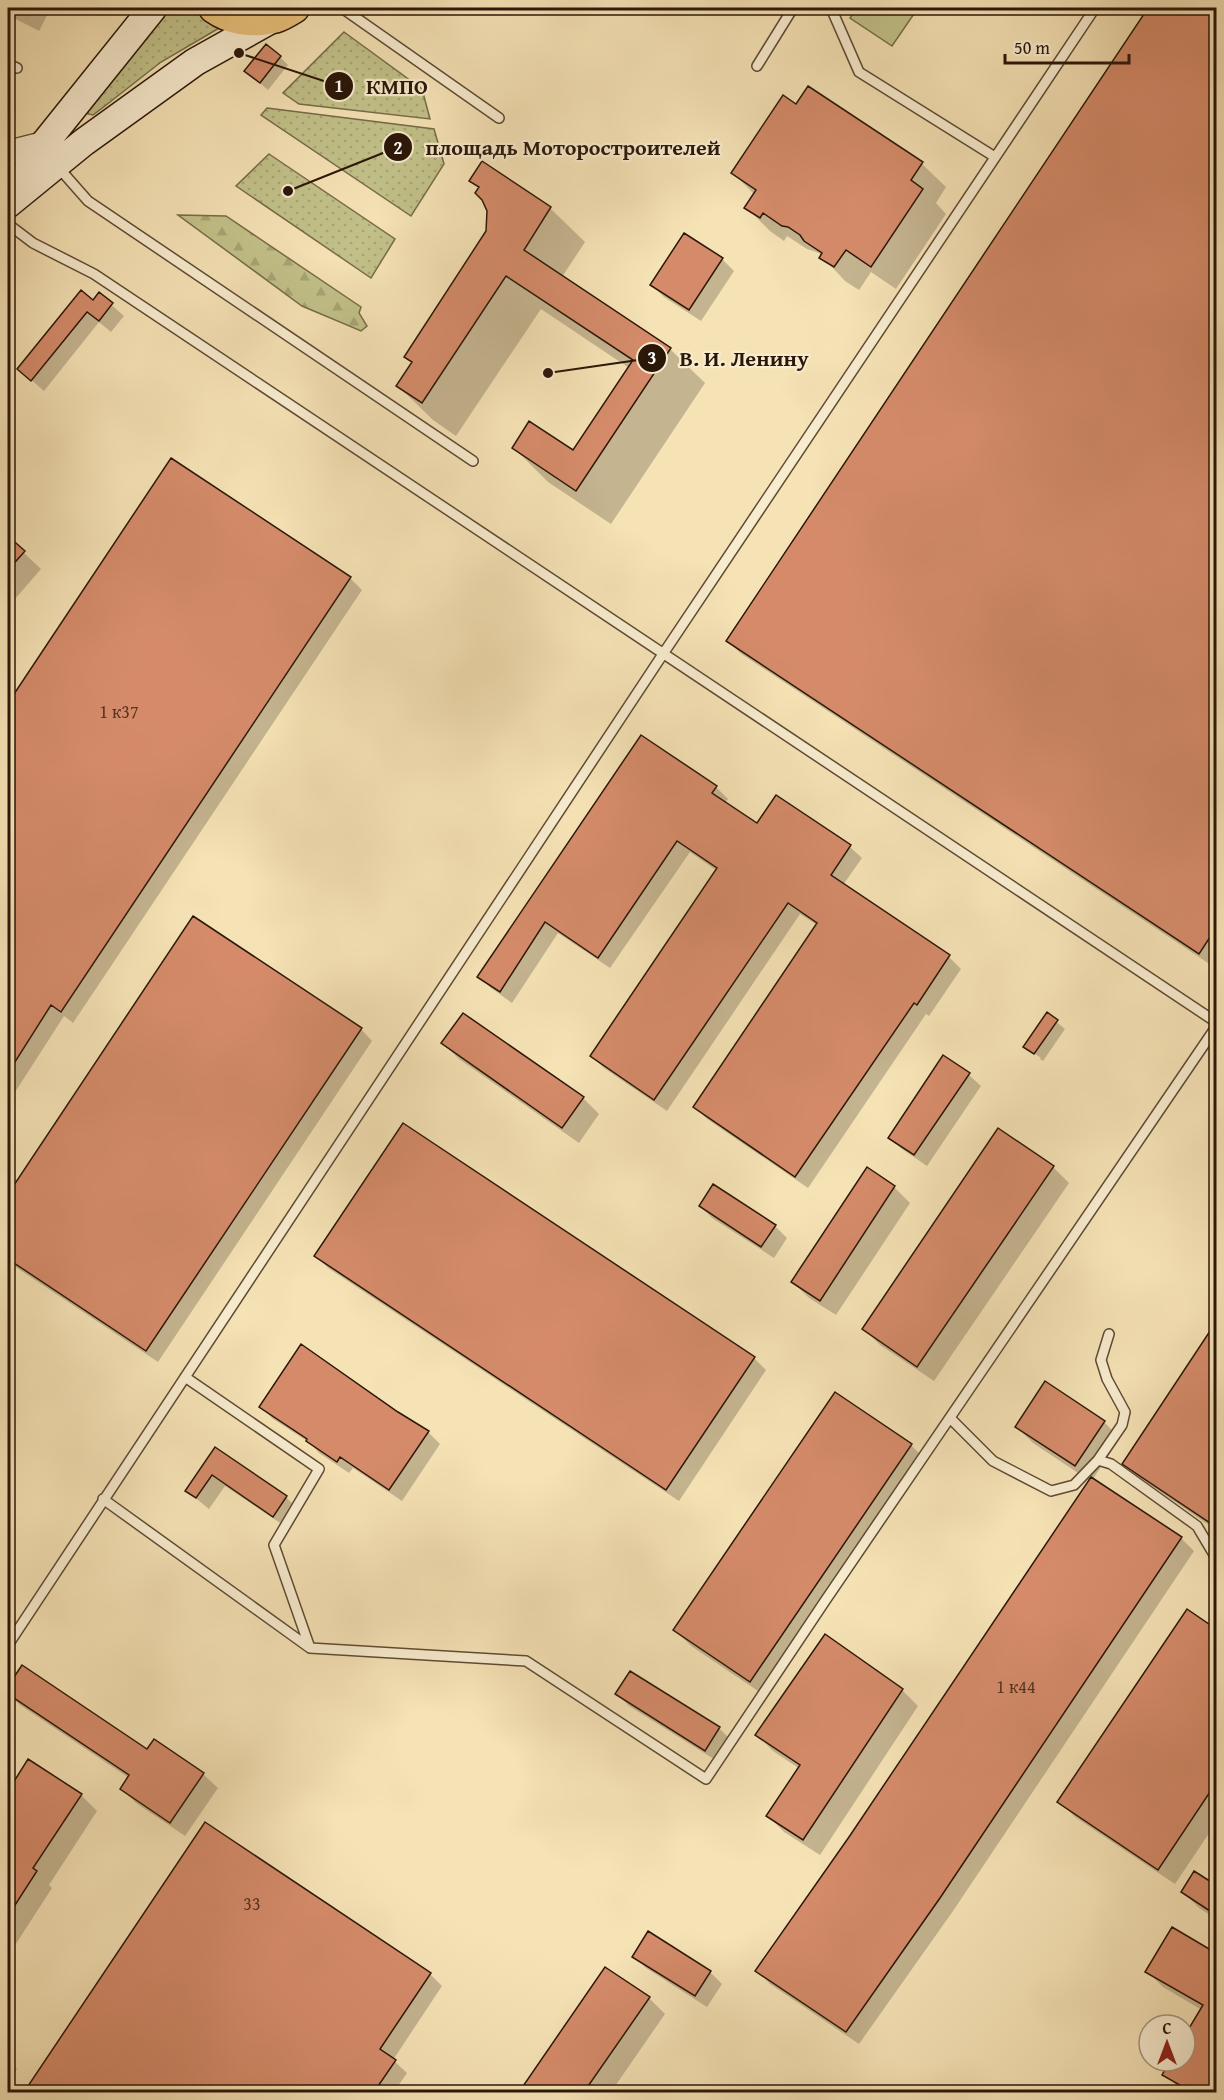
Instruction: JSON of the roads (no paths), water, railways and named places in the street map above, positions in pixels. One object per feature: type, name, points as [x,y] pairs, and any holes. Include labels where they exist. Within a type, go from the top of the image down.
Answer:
[{"type":"main road","points":[[8,203],[50,154],[153,8]]},
{"type":"main road","points":[[214,8],[224,15],[240,20],[284,13]]},
{"type":"main road","points":[[8,203],[14,163],[50,154],[195,62],[284,13]]},
{"type":"lane","points":[[342,8],[499,118]]},
{"type":"lane","points":[[756,66],[793,8]]},
{"type":"lane","points":[[831,8],[859,72],[995,157]]},
{"type":"lane","points":[[8,1645],[663,654],[1095,8]]},
{"type":"lane","points":[[8,64],[17,68]]},
{"type":"lane","points":[[50,154],[88,201],[473,461]]},
{"type":"lane","points":[[8,224],[33,243],[94,274],[1216,1022]]},
{"type":"lane","points":[[103,1499],[310,1648],[526,1661],[706,1779],[1216,1028]]},
{"type":"lane","points":[[950,1418],[993,1461],[1051,1491],[1074,1485],[1098,1460],[1122,1425],[1125,1412],[1107,1379],[1101,1360],[1109,1334]]},
{"type":"lane","points":[[185,1377],[319,1469],[274,1545],[310,1648]]},
{"type":"lane","points":[[1098,1460],[1111,1464],[1197,1526],[1216,1558]]},
{"type":"place","name":"КМПО","points":[[239,53]]},
{"type":"place","name":"площадь Моторостроителей","points":[[288,191]]},
{"type":"place","name":"В. И. Ленину","points":[[548,373]]}]
